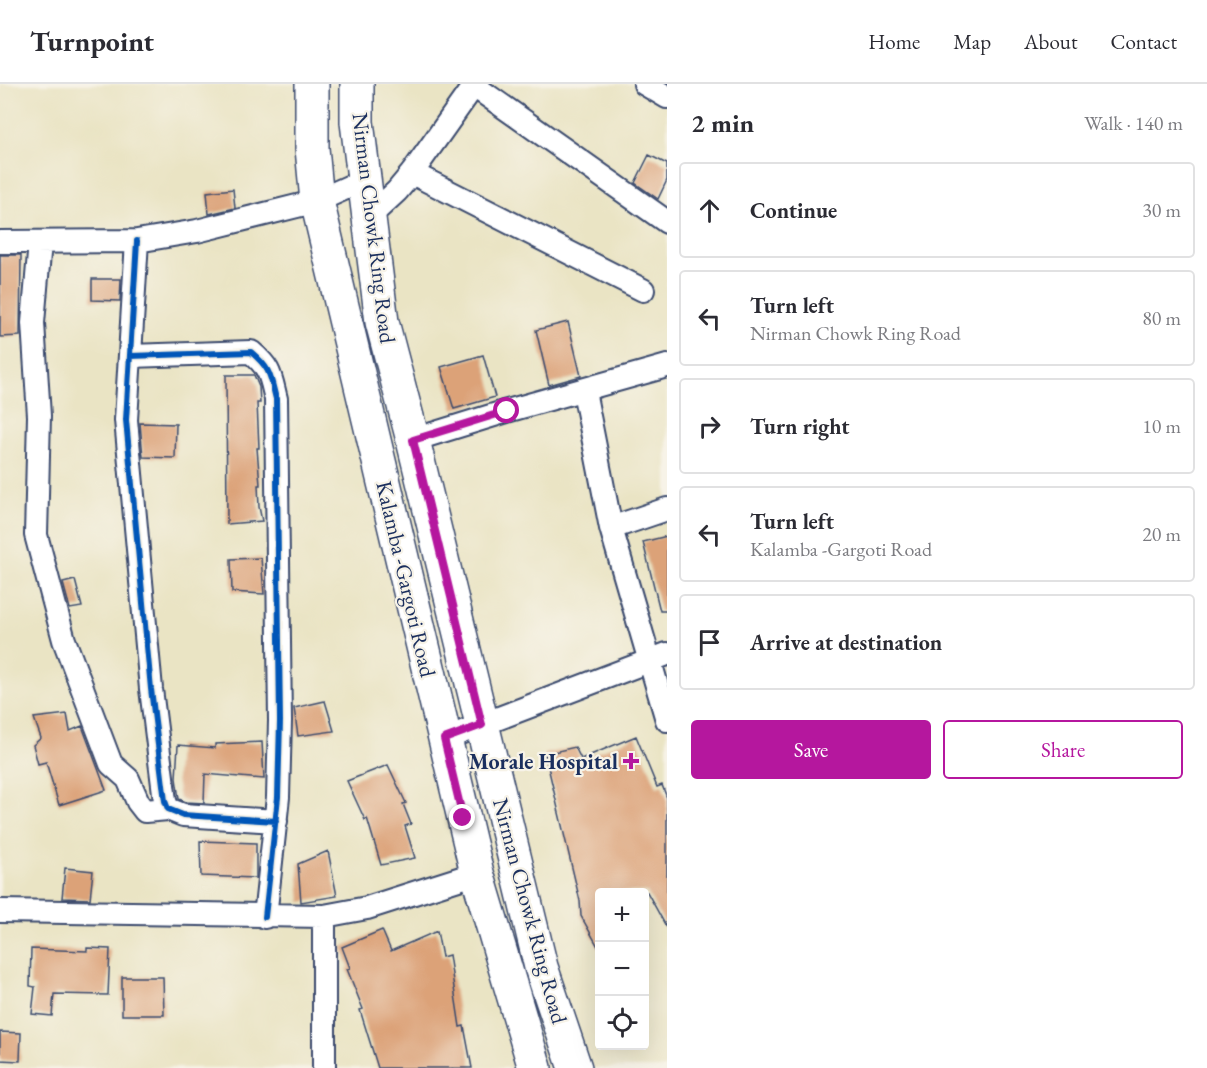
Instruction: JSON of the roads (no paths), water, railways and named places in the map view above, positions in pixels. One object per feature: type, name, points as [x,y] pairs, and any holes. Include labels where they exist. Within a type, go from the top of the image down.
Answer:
[{"type":"main road","name":"Kalamba -Gargoti Road","points":[[312,84],[312,148],[317,201],[477,873],[535,1068]]},
{"type":"main road","name":"Nirman Chowk Ring Road","points":[[357,84],[357,122],[382,322],[413,440],[541,967],[575,1068]]},
{"type":"street","points":[[645,84],[667,97]]},
{"type":"street","points":[[369,217],[397,191],[412,173],[474,85],[667,222]]},
{"type":"street","points":[[412,173],[643,290]]},
{"type":"street","points":[[0,242],[137,241],[197,231],[317,201],[364,180]]},
{"type":"street","points":[[137,241],[126,420],[151,689],[165,801],[168,809]]},
{"type":"street","points":[[40,242],[33,323],[39,416],[36,535],[64,640],[111,764],[128,779],[138,802],[145,811],[168,809],[183,815],[276,822]]},
{"type":"street","points":[[130,356],[251,352],[266,364],[272,380],[276,399],[280,721],[278,798],[265,917]]},
{"type":"street","points":[[413,440],[667,366]]},
{"type":"street","points":[[584,391],[610,528],[658,658],[667,720]]},
{"type":"street","points":[[610,528],[667,509]]},
{"type":"street","points":[[444,739],[658,658]]},
{"type":"street","points":[[0,911],[265,917],[324,916],[367,908],[477,873]]},
{"type":"street","points":[[324,916],[324,1068]]},
{"type":"place","name":"Morale Hospital","points":[[631,761]]}]
